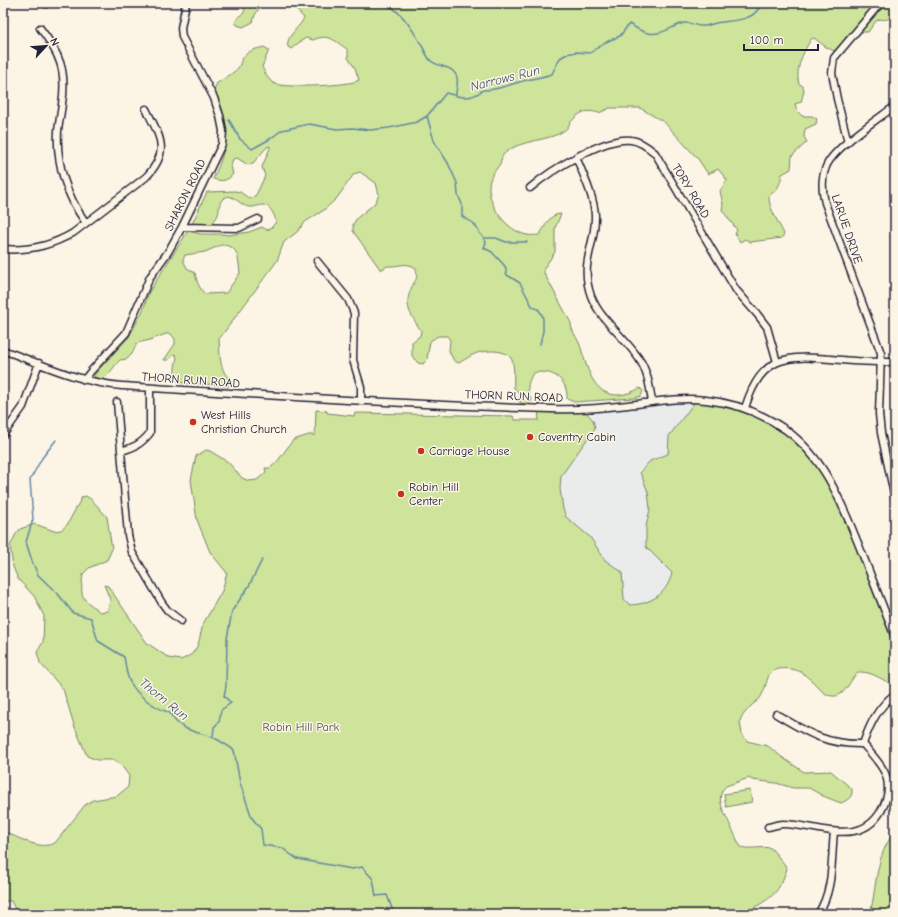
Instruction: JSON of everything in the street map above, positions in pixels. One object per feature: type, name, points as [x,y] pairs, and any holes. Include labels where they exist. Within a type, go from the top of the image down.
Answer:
[{"type":"street","name":"SHARON ROAD","points":[[84,380],[126,332],[150,277],[168,252],[182,227],[222,144],[223,132],[214,98],[182,37],[181,28],[186,3]]},
{"type":"street","points":[[848,142],[837,100],[832,73],[834,58],[876,8],[883,3]]},
{"type":"street","points":[[40,28],[54,47],[62,68],[64,84],[58,131],[60,157],[67,190],[86,223]]},
{"type":"street","name":"LARUE DRIVE","points":[[895,106],[836,152],[826,166],[822,186],[825,203],[881,353],[879,414],[881,433],[895,499]]},
{"type":"street","points":[[3,249],[24,250],[61,240],[73,233],[142,180],[156,165],[160,156],[161,142],[158,132],[146,109]]},
{"type":"street","name":"TORY ROAD","points":[[530,188],[563,164],[612,142],[632,140],[648,147],[655,153],[736,290],[767,327],[777,362]]},
{"type":"street","points":[[576,158],[595,211],[594,227],[586,265],[586,276],[591,295],[600,312],[641,362],[647,374],[652,402]]},
{"type":"street","points":[[182,227],[239,228],[258,219]]},
{"type":"street","points":[[317,262],[348,299],[354,312],[353,360],[361,387],[361,401]]},
{"type":"street","name":"THORN RUN ROAD","points":[[3,350],[84,380],[104,385],[361,401],[552,409],[601,408],[652,402],[697,399],[716,401],[745,408],[765,417],[787,430],[806,447],[825,471],[841,501],[895,637]]},
{"type":"street","points":[[745,408],[754,384],[760,375],[768,367],[788,358],[799,357],[845,361],[895,362]]},
{"type":"street","points":[[3,435],[23,407],[39,364]]},
{"type":"street","points":[[122,451],[135,447],[144,441],[150,433],[150,388]]},
{"type":"street","points":[[117,402],[128,535],[132,552],[168,611],[181,621]]},
{"type":"street","points":[[862,744],[878,712],[895,694]]},
{"type":"street","points":[[768,827],[785,824],[834,832],[850,832],[866,826],[879,815],[885,803],[888,785],[881,764],[862,744],[839,742],[819,737],[805,731],[776,714]]},
{"type":"street","points":[[818,914],[823,906],[830,886],[834,832]]},
{"type":"shaded area","points":[[697,399],[669,436],[668,454],[650,461],[640,472],[648,492],[650,509],[646,527],[646,547],[672,573],[669,583],[653,600],[638,605],[630,605],[624,599],[622,572],[605,560],[590,537],[566,517],[563,509],[560,489],[561,476],[595,428],[583,409]]},
{"type":"green space","points":[[227,3],[262,3],[253,22],[243,27],[237,25],[235,22],[239,16],[243,14],[245,10],[243,7],[229,5]]},
{"type":"green space","points":[[280,3],[895,3],[892,16],[890,18],[876,21],[868,32],[851,32],[834,51],[814,38],[811,39],[805,50],[800,61],[798,72],[799,84],[803,86],[804,91],[801,102],[795,104],[797,111],[802,116],[812,116],[817,119],[816,124],[805,129],[804,137],[807,142],[792,156],[791,169],[782,174],[778,187],[769,196],[770,205],[784,234],[782,238],[750,242],[745,239],[740,242],[735,234],[737,230],[722,210],[723,204],[720,191],[727,180],[718,169],[708,174],[698,159],[664,122],[640,108],[610,108],[599,113],[590,111],[583,112],[573,119],[566,129],[558,134],[518,145],[511,148],[503,155],[489,185],[495,209],[512,228],[520,233],[529,235],[539,235],[553,216],[561,214],[555,228],[555,252],[544,268],[544,273],[571,323],[588,370],[597,385],[602,391],[619,395],[633,392],[640,388],[643,391],[641,396],[635,398],[574,402],[567,399],[565,386],[558,377],[552,374],[540,372],[533,373],[529,380],[528,390],[532,401],[527,404],[520,403],[519,394],[514,388],[512,360],[507,354],[494,351],[485,351],[470,356],[459,363],[454,361],[449,351],[450,340],[447,336],[438,336],[430,341],[427,359],[423,364],[418,363],[412,356],[412,342],[420,336],[421,331],[408,306],[409,295],[416,278],[416,268],[405,265],[387,266],[380,269],[353,231],[353,224],[357,218],[374,204],[379,195],[376,183],[360,172],[354,174],[337,198],[324,210],[305,222],[297,232],[284,242],[277,261],[219,339],[221,365],[228,377],[228,387],[178,382],[175,373],[177,357],[175,354],[168,360],[164,360],[175,344],[175,339],[171,334],[166,334],[137,343],[132,354],[127,359],[120,360],[107,376],[96,379],[94,376],[100,368],[129,337],[143,310],[149,292],[188,231],[201,234],[229,235],[249,232],[262,227],[267,230],[276,222],[273,213],[267,206],[262,205],[249,207],[233,198],[227,197],[222,200],[218,215],[211,225],[191,226],[207,192],[235,191],[240,192],[250,199],[256,195],[265,176],[262,167],[270,146],[267,147],[253,163],[248,165],[237,158],[233,159],[231,166],[233,174],[229,178],[224,180],[213,179],[225,145],[226,134],[224,114],[214,90],[217,83],[237,69],[246,54],[264,47],[269,50],[262,67],[269,79],[275,84],[291,86],[317,86],[343,84],[359,80],[355,68],[348,58],[348,50],[332,39],[323,37],[313,40],[306,38],[291,49],[288,47],[291,36],[304,18],[292,6],[286,4],[282,5]],"holes":[[[221,245],[231,247],[236,253],[240,273],[226,293],[205,294],[198,285],[195,273],[187,268],[183,260],[185,255],[205,252]]]},
{"type":"green space","name":"Robin Hill Park","points":[[697,399],[730,404],[787,430],[825,471],[895,637],[895,686],[874,675],[861,672],[854,676],[842,693],[837,696],[832,696],[823,692],[801,672],[789,669],[779,669],[771,672],[762,695],[741,718],[740,722],[742,734],[747,741],[768,746],[804,772],[831,771],[852,789],[850,798],[841,803],[823,796],[809,788],[793,788],[776,783],[752,780],[749,778],[726,786],[722,791],[722,806],[741,847],[771,848],[787,869],[779,887],[769,899],[747,911],[718,914],[14,914],[15,909],[11,901],[3,901],[3,831],[35,844],[49,845],[55,843],[85,805],[93,800],[117,796],[128,787],[129,776],[121,765],[113,760],[97,760],[87,756],[74,725],[63,689],[40,663],[37,652],[43,642],[44,616],[34,596],[18,579],[13,567],[10,546],[20,529],[35,524],[54,531],[61,530],[67,525],[82,497],[86,496],[92,500],[107,517],[112,549],[107,560],[89,568],[83,574],[83,597],[100,612],[108,611],[110,599],[104,585],[108,586],[147,643],[169,658],[181,660],[192,654],[198,645],[203,624],[222,591],[227,573],[210,552],[197,520],[191,480],[196,456],[206,450],[210,451],[228,462],[242,478],[249,481],[257,480],[266,472],[265,468],[270,468],[277,462],[293,440],[309,435],[315,435],[316,410],[327,411],[327,413],[354,416],[355,413],[513,416],[515,420],[539,420],[538,409],[583,409],[593,420],[595,428],[561,476],[560,489],[563,509],[566,517],[590,537],[605,560],[622,572],[624,599],[630,605],[645,603],[662,592],[670,580],[672,573],[646,547],[646,527],[650,509],[648,492],[640,472],[650,461],[668,454],[669,436]]},
{"type":"green space","points":[[750,790],[752,802],[726,807],[724,794]]},
{"type":"green space","points":[[895,832],[895,914],[870,914],[880,861],[888,841]]},
{"type":"waterway","points":[[384,3],[396,10],[406,20],[418,38],[427,56],[433,63],[448,68],[454,72],[458,80],[456,96]]},
{"type":"waterway","name":"Narrows Run","points":[[229,120],[240,139],[252,149],[282,130],[309,124],[337,129],[352,128],[370,130],[389,128],[417,122],[427,116],[446,93],[461,97],[469,97],[483,90],[496,89],[552,74],[560,58],[567,54],[576,52],[590,53],[608,41],[620,36],[629,24],[643,32],[653,34],[684,23],[705,26],[749,17],[754,14],[761,3]]},
{"type":"waterway","points":[[427,116],[434,141],[448,163],[457,183],[458,195],[462,204],[462,216],[474,224],[484,238],[496,238],[506,242],[527,242]]},
{"type":"waterway","points":[[484,239],[486,242],[484,248],[492,252],[504,265],[507,275],[520,283],[532,306],[539,310],[542,315],[543,331],[540,344]]},
{"type":"waterway","name":"Thorn Run","points":[[56,440],[42,458],[30,480],[33,519],[26,542],[38,575],[58,594],[73,613],[91,618],[98,641],[124,657],[129,680],[142,697],[153,705],[170,713],[178,724],[188,730],[215,738],[234,750],[240,783],[252,818],[261,829],[263,845],[282,848],[297,859],[352,869],[362,867],[373,879],[376,896],[387,895],[394,914]]},
{"type":"waterway","points":[[213,737],[214,727],[219,722],[221,710],[231,703],[224,696],[226,686],[227,639],[232,611],[249,586],[262,560]]},
{"type":"place","name":"West Hills Christian Church","points":[[193,422]]},
{"type":"place","name":"Coventry Cabin","points":[[530,437]]},
{"type":"place","name":"Carriage House","points":[[421,451]]},
{"type":"place","name":"Robin Hill Center","points":[[401,494]]}]
